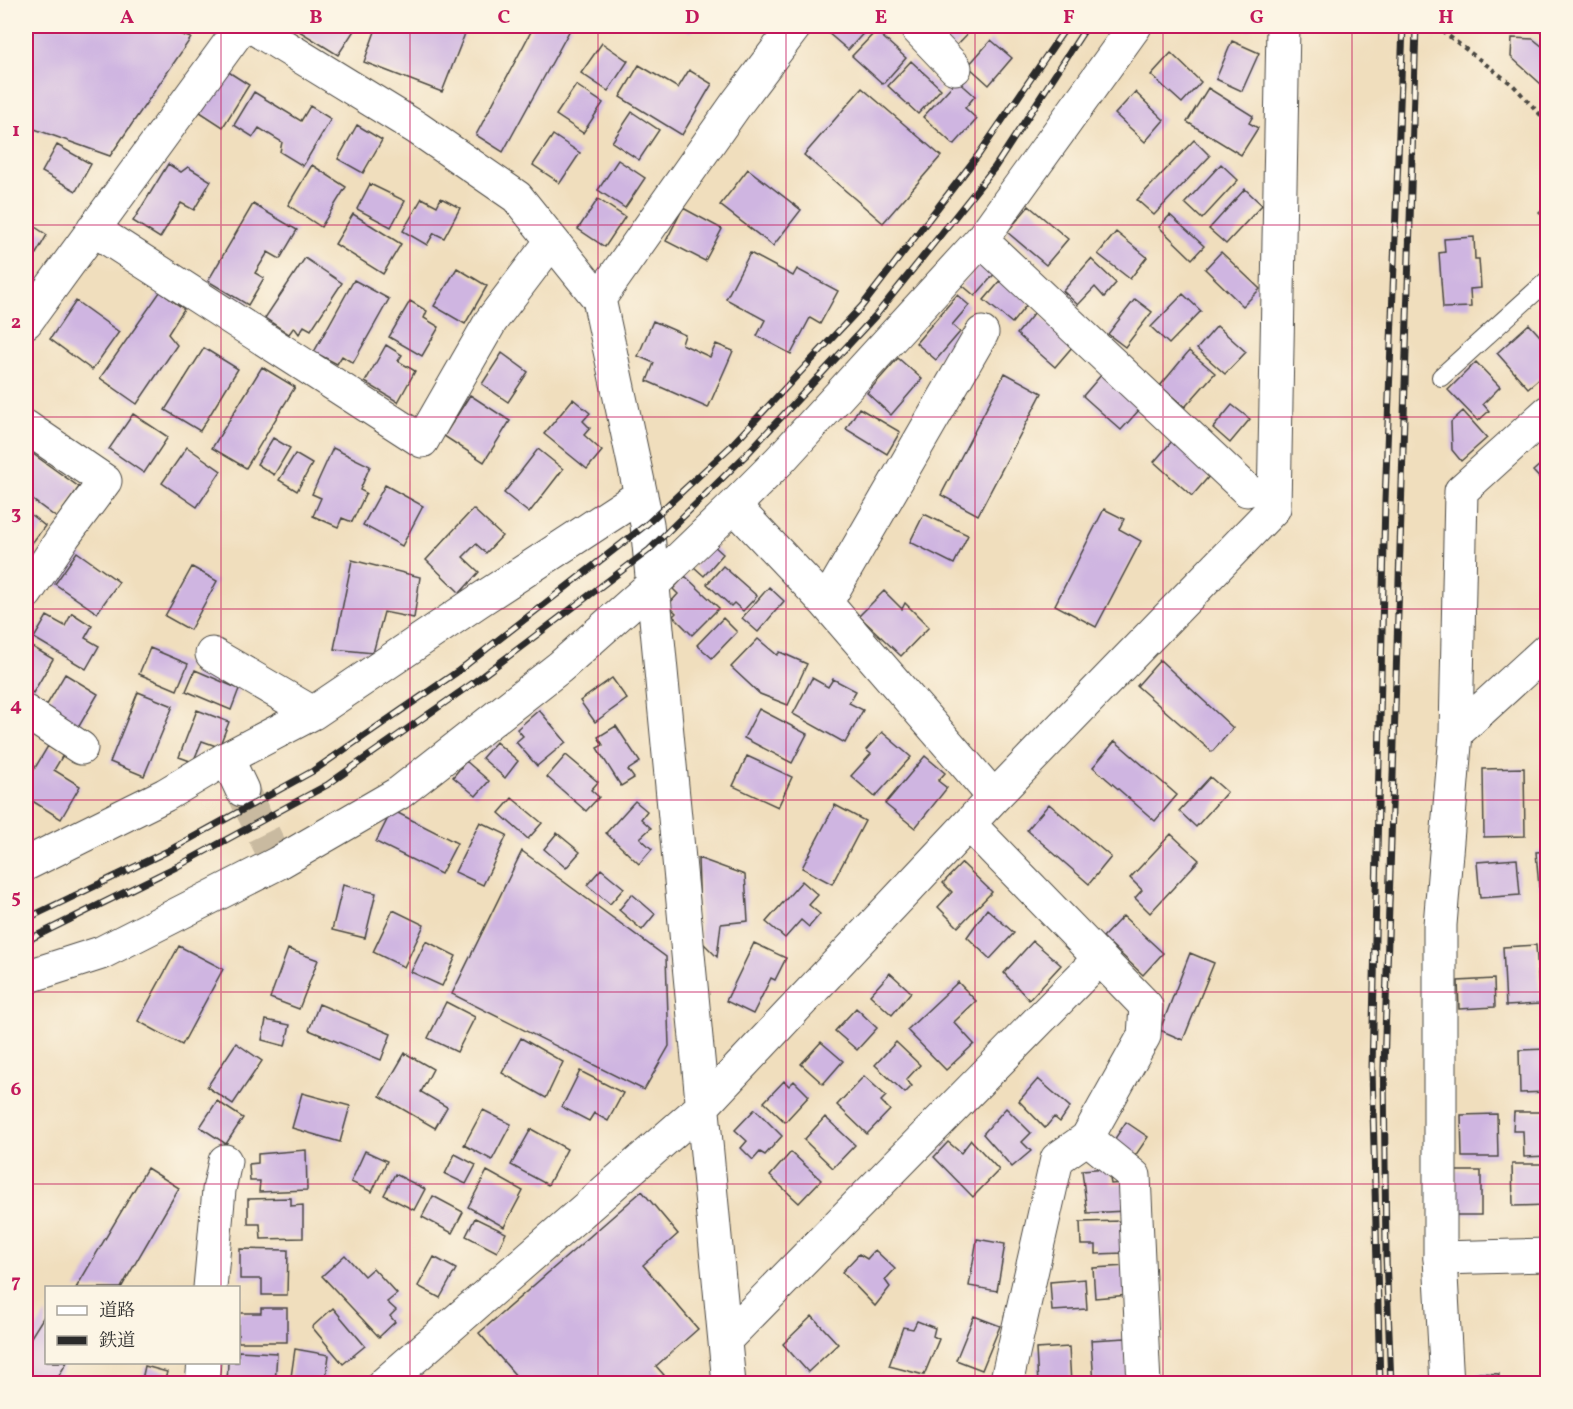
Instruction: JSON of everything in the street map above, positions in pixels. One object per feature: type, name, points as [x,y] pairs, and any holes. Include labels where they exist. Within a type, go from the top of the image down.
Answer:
[{"type":"street","points":[[26,322],[242,26]]},
{"type":"street","points":[[250,26],[417,128],[517,197],[598,299],[647,524],[729,1383]]},
{"type":"street","points":[[598,299],[737,103],[795,26]]},
{"type":"street","points":[[915,26],[955,68]]},
{"type":"street","points":[[26,977],[101,953],[278,863],[399,793],[560,667],[653,584],[734,507],[981,240],[1135,26]]},
{"type":"street","points":[[384,1383],[702,1107],[994,797],[1274,507],[1283,26]]},
{"type":"street","points":[[93,229],[422,441],[491,321],[551,242]]},
{"type":"street","points":[[981,240],[1247,490]]},
{"type":"street","points":[[826,603],[981,333]]},
{"type":"street","points":[[1447,1383],[1440,1258],[1440,925],[1456,733],[1461,491],[1548,412]]},
{"type":"street","points":[[26,427],[105,481],[64,536],[26,593]]},
{"type":"street","points":[[26,864],[165,795],[228,758],[313,713],[641,495]]},
{"type":"street","points":[[734,507],[826,603],[994,797]]},
{"type":"street","points":[[1456,733],[1548,649]]},
{"type":"street","points":[[212,654],[313,713]]},
{"type":"street","points":[[26,712],[81,748]]},
{"type":"street","points":[[228,758],[242,790]]},
{"type":"street","points":[[969,824],[1146,1006],[1144,1036],[1088,1138],[1057,1160],[1006,1383]]},
{"type":"street","points":[[725,1340],[1100,958]]},
{"type":"street","points":[[1088,1138],[1134,1176],[1144,1383]]},
{"type":"street","points":[[210,1286],[219,1190],[225,1161]]},
{"type":"street","points":[[1440,1258],[1548,1256]]},
{"type":"street","points":[[202,1383],[204,1364]]},
{"type":"lane","points":[[1441,377],[1548,280]]},
{"type":"path","points":[[1442,31],[1513,85],[1548,123]]},
{"type":"building","points":[[26,26],[157,26],[191,38],[110,156],[26,126]]},
{"type":"building","points":[[291,26],[357,26],[338,55]]},
{"type":"building","points":[[377,26],[468,26],[442,92],[364,62]]},
{"type":"building","points":[[534,26],[572,26],[503,152],[476,135]]},
{"type":"building","points":[[679,26],[695,26],[691,32]]},
{"type":"building","points":[[820,26],[870,26],[848,50]]},
{"type":"building","points":[[929,26],[975,26],[953,49]]},
{"type":"building","points":[[1021,26],[1033,26],[1027,32]]},
{"type":"building","points":[[1239,26],[1253,26],[1250,31]]},
{"type":"building","points":[[1513,26],[1547,26],[1547,31],[1513,31]]},
{"type":"building","points":[[876,31],[906,58],[883,84],[852,56]]},
{"type":"building","points":[[1512,38],[1533,39],[1548,51],[1548,60],[1543,65],[1548,69],[1548,77],[1541,84],[1511,57]]},
{"type":"building","points":[[991,40],[1012,58],[989,85],[968,66]]},
{"type":"building","points":[[1232,41],[1259,53],[1242,91],[1216,79]]},
{"type":"building","points":[[602,43],[628,61],[608,91],[581,73]]},
{"type":"building","points":[[1171,53],[1201,82],[1182,103],[1151,75]]},
{"type":"building","points":[[911,61],[941,89],[918,114],[888,86]]},
{"type":"building","points":[[639,65],[678,88],[689,70],[712,84],[682,135],[620,97]]},
{"type":"building","points":[[227,71],[249,85],[223,127],[200,112]]},
{"type":"building","points":[[957,80],[975,96],[965,108],[977,119],[954,145],[923,117]]},
{"type":"building","points":[[576,85],[603,103],[583,133],[556,115]]},
{"type":"building","points":[[862,88],[941,156],[883,223],[804,155]]},
{"type":"building","points":[[1208,88],[1253,116],[1249,123],[1258,128],[1241,155],[1187,122]]},
{"type":"building","points":[[254,92],[301,121],[310,106],[331,119],[303,166],[280,152],[282,142],[259,128],[253,137],[234,125]]},
{"type":"building","points":[[1135,92],[1164,120],[1145,142],[1115,114]]},
{"type":"building","points":[[632,112],[659,130],[639,160],[612,142]]},
{"type":"building","points":[[357,125],[382,140],[363,173],[338,159]]},
{"type":"building","points":[[553,135],[580,153],[560,183],[533,165]]},
{"type":"building","points":[[1194,140],[1210,156],[1154,215],[1137,200]]},
{"type":"building","points":[[57,145],[91,164],[76,191],[42,172]]},
{"type":"building","points":[[618,160],[645,178],[625,208],[598,190]]},
{"type":"building","points":[[168,164],[181,172],[188,167],[211,181],[194,210],[181,203],[160,238],[133,221]]},
{"type":"building","points":[[1221,164],[1238,180],[1202,219],[1185,203]]},
{"type":"building","points":[[312,165],[346,187],[321,227],[288,205]]},
{"type":"building","points":[[748,169],[801,210],[773,246],[720,205]]},
{"type":"building","points":[[370,184],[405,201],[391,227],[357,209]]},
{"type":"building","points":[[1245,189],[1262,205],[1226,244],[1209,229]]},
{"type":"building","points":[[422,198],[437,206],[441,198],[460,208],[444,238],[434,233],[427,245],[403,231]]},
{"type":"building","points":[[598,199],[625,217],[605,247],[578,229]]},
{"type":"building","points":[[253,204],[297,230],[280,259],[268,252],[255,273],[264,278],[248,305],[208,281]]},
{"type":"building","points":[[1548,204],[1548,221],[1539,212]]},
{"type":"building","points":[[1029,206],[1068,239],[1046,265],[1007,232]]},
{"type":"building","points":[[683,208],[722,229],[705,261],[666,241]]},
{"type":"building","points":[[353,214],[401,244],[383,274],[335,244]]},
{"type":"building","points":[[1170,215],[1204,246],[1192,259],[1159,227]]},
{"type":"building","points":[[26,221],[47,235],[26,271]]},
{"type":"building","points":[[1116,232],[1147,257],[1130,279],[1098,254]]},
{"type":"building","points":[[1474,237],[1475,259],[1479,259],[1481,288],[1470,289],[1471,307],[1443,308],[1439,253],[1445,252],[1444,239]]},
{"type":"building","points":[[1221,252],[1260,289],[1243,306],[1205,269]]},
{"type":"building","points":[[750,253],[793,276],[797,269],[838,291],[820,324],[810,318],[791,354],[757,336],[765,320],[726,299]]},
{"type":"building","points":[[305,258],[342,283],[311,330],[304,326],[299,334],[294,327],[289,334],[265,318]]},
{"type":"building","points":[[984,259],[997,271],[975,296],[962,285]]},
{"type":"building","points":[[1091,259],[1116,283],[1104,297],[1095,287],[1078,305],[1063,291]]},
{"type":"building","points":[[457,268],[487,286],[465,324],[434,306]]},
{"type":"building","points":[[1002,279],[1029,302],[1012,323],[984,300]]},
{"type":"building","points":[[354,280],[389,299],[353,363],[342,356],[337,364],[314,352]]},
{"type":"building","points":[[160,292],[184,309],[168,334],[177,345],[137,404],[100,378]]},
{"type":"building","points":[[1183,294],[1201,311],[1169,344],[1151,327]]},
{"type":"building","points":[[957,295],[969,305],[952,325],[960,332],[936,360],[916,343]]},
{"type":"building","points":[[1135,299],[1152,312],[1125,347],[1108,334]]},
{"type":"building","points":[[76,301],[119,332],[92,370],[50,339]]},
{"type":"building","points":[[410,301],[427,311],[424,318],[439,327],[422,356],[389,337]]},
{"type":"building","points":[[1035,312],[1073,346],[1055,367],[1017,334]]},
{"type":"building","points":[[653,321],[685,335],[682,344],[710,357],[716,344],[733,351],[708,408],[647,381],[654,363],[638,356]]},
{"type":"building","points":[[1529,324],[1548,345],[1548,371],[1528,388],[1497,353]]},
{"type":"building","points":[[1217,326],[1246,352],[1225,374],[1197,349]]},
{"type":"building","points":[[386,345],[402,355],[398,361],[415,371],[398,402],[365,382]]},
{"type":"building","points":[[204,348],[238,369],[200,431],[165,410]]},
{"type":"building","points":[[1189,351],[1215,373],[1185,407],[1160,386]]},
{"type":"building","points":[[502,353],[528,372],[508,402],[482,384]]},
{"type":"building","points":[[898,358],[922,379],[891,415],[867,393]]},
{"type":"building","points":[[1476,362],[1500,387],[1483,404],[1489,411],[1478,421],[1448,390]]},
{"type":"building","points":[[262,367],[295,387],[246,468],[212,448]]},
{"type":"building","points":[[1005,373],[1042,393],[978,515],[941,495]]},
{"type":"building","points":[[1102,374],[1140,409],[1121,430],[1083,396]]},
{"type":"building","points":[[470,395],[510,421],[484,462],[444,436]]},
{"type":"building","points":[[573,399],[590,413],[583,421],[590,428],[584,435],[602,451],[587,469],[544,434]]},
{"type":"building","points":[[1232,405],[1250,419],[1230,443],[1213,428]]},
{"type":"building","points":[[859,408],[900,432],[887,454],[846,429]]},
{"type":"building","points":[[1463,411],[1487,438],[1461,461],[1452,450],[1451,422]]},
{"type":"building","points":[[133,414],[168,437],[144,473],[109,449]]},
{"type":"building","points":[[273,438],[290,448],[274,475],[257,464]]},
{"type":"building","points":[[1173,440],[1211,474],[1192,496],[1154,462]]},
{"type":"building","points":[[187,447],[221,471],[197,507],[162,483]]},
{"type":"building","points":[[333,448],[370,466],[360,490],[366,493],[352,522],[342,518],[338,527],[313,516],[321,498],[312,494]]},
{"type":"building","points":[[26,449],[79,487],[57,518],[26,495]]},
{"type":"building","points":[[538,449],[563,469],[529,513],[504,493]]},
{"type":"building","points":[[295,454],[312,464],[297,491],[279,480]]},
{"type":"building","points":[[1548,458],[1548,487],[1533,471]]},
{"type":"building","points":[[385,485],[423,506],[402,546],[363,525]]},
{"type":"building","points":[[473,509],[502,536],[486,553],[476,544],[463,557],[479,572],[460,593],[426,560]]},
{"type":"building","points":[[1104,509],[1124,519],[1119,529],[1141,541],[1096,627],[1055,605]]},
{"type":"building","points":[[26,511],[45,526],[26,551]]},
{"type":"building","points":[[924,514],[968,535],[954,564],[910,542]]},
{"type":"building","points":[[713,545],[723,554],[704,576],[694,567]]},
{"type":"building","points":[[77,552],[119,582],[97,613],[55,584]]},
{"type":"building","points":[[352,560],[420,577],[414,618],[384,612],[373,653],[334,649]]},
{"type":"building","points":[[723,566],[757,596],[743,611],[734,603],[731,606],[707,584]]},
{"type":"building","points":[[192,567],[217,581],[190,630],[165,616]]},
{"type":"building","points":[[685,576],[719,608],[692,635],[673,616],[676,613],[668,605],[678,594],[673,589]]},
{"type":"building","points":[[769,587],[784,601],[758,632],[742,618]]},
{"type":"building","points":[[884,591],[902,609],[905,603],[929,627],[901,656],[859,616]]},
{"type":"building","points":[[72,613],[92,626],[85,638],[99,646],[86,669],[34,638],[47,616],[65,626]]},
{"type":"building","points":[[723,618],[737,632],[712,658],[697,645]]},
{"type":"building","points":[[758,639],[777,655],[780,652],[807,664],[788,705],[760,694],[731,667]]},
{"type":"building","points":[[26,643],[53,659],[33,693],[26,689]]},
{"type":"building","points":[[150,648],[188,664],[177,690],[139,674]]},
{"type":"building","points":[[1160,660],[1233,728],[1212,752],[1137,686]]},
{"type":"building","points":[[195,670],[239,689],[231,710],[186,691]]},
{"type":"building","points":[[65,674],[98,694],[78,728],[45,708]]},
{"type":"building","points":[[612,678],[627,699],[595,722],[580,701]]},
{"type":"building","points":[[812,678],[828,687],[833,679],[856,691],[849,703],[863,710],[845,743],[793,714]]},
{"type":"building","points":[[138,692],[173,706],[144,776],[110,762]]},
{"type":"building","points":[[759,709],[807,734],[792,763],[744,738]]},
{"type":"building","points":[[197,710],[229,722],[219,747],[202,741],[193,762],[179,757]]},
{"type":"building","points":[[539,710],[566,742],[537,766],[516,742],[523,736],[517,729]]},
{"type":"building","points":[[616,726],[640,762],[628,770],[634,778],[621,786],[597,748],[603,745],[598,737]]},
{"type":"building","points":[[882,732],[911,757],[875,797],[851,776],[871,754],[866,750]]},
{"type":"building","points":[[1115,741],[1177,795],[1155,821],[1093,767]]},
{"type":"building","points":[[496,742],[518,761],[505,778],[482,758]]},
{"type":"building","points":[[48,746],[63,755],[54,770],[80,786],[61,819],[26,797],[26,783]]},
{"type":"building","points":[[566,755],[598,782],[591,790],[599,797],[586,811],[547,777]]},
{"type":"building","points":[[747,756],[792,777],[778,807],[733,786]]},
{"type":"building","points":[[925,756],[945,773],[938,781],[947,788],[915,828],[885,804]]},
{"type":"building","points":[[466,761],[489,781],[476,796],[453,777]]},
{"type":"building","points":[[1524,768],[1525,836],[1484,837],[1483,769]]},
{"type":"building","points":[[1210,777],[1227,792],[1196,827],[1179,811]]},
{"type":"building","points":[[512,798],[542,823],[528,839],[499,813]]},
{"type":"building","points":[[635,801],[647,811],[641,819],[651,828],[640,838],[652,849],[639,864],[606,833]]},
{"type":"building","points":[[1049,804],[1111,857],[1089,884],[1027,830]]},
{"type":"building","points":[[835,805],[865,821],[832,884],[802,868]]},
{"type":"building","points":[[392,810],[457,843],[441,874],[376,842]]},
{"type":"building","points":[[480,822],[507,835],[483,885],[455,872]]},
{"type":"building","points":[[557,833],[580,852],[566,868],[544,849]]},
{"type":"building","points":[[1171,834],[1199,860],[1150,913],[1135,898],[1142,890],[1130,878]]},
{"type":"building","points":[[522,851],[666,957],[669,1046],[644,1090],[452,994]]},
{"type":"building","points":[[1548,851],[1548,887],[1539,887],[1536,852]]},
{"type":"building","points":[[698,858],[745,875],[748,921],[721,924],[717,957],[701,941]]},
{"type":"building","points":[[1517,859],[1520,895],[1480,898],[1477,862]]},
{"type":"building","points":[[962,863],[992,892],[958,927],[938,907],[952,892],[943,883]]},
{"type":"building","points":[[601,869],[624,888],[610,904],[587,885]]},
{"type":"building","points":[[802,881],[818,895],[809,905],[820,914],[809,927],[801,920],[785,938],[766,922]]},
{"type":"building","points":[[343,885],[376,893],[365,938],[332,930]]},
{"type":"building","points":[[632,894],[655,914],[642,930],[619,910]]},
{"type":"building","points":[[987,909],[1014,933],[990,959],[967,937]]},
{"type":"building","points":[[393,910],[424,925],[404,967],[373,952]]},
{"type":"building","points":[[1123,916],[1163,953],[1143,975],[1103,937]]},
{"type":"building","points":[[426,941],[456,956],[442,986],[411,972]]},
{"type":"building","points":[[1033,941],[1061,965],[1029,1000],[1004,973]]},
{"type":"building","points":[[754,943],[786,958],[775,980],[771,978],[753,1014],[726,1001]]},
{"type":"building","points":[[1536,945],[1540,1004],[1506,1006],[1503,947]]},
{"type":"building","points":[[179,946],[223,969],[182,1045],[138,1021]]},
{"type":"building","points":[[288,949],[318,960],[299,1009],[270,998]]},
{"type":"building","points":[[1190,953],[1214,963],[1183,1040],[1160,1030]]},
{"type":"building","points":[[890,973],[911,992],[892,1015],[870,995]]},
{"type":"building","points":[[1494,979],[1495,1007],[1459,1009],[1458,981]]},
{"type":"building","points":[[958,982],[976,1001],[954,1022],[974,1044],[946,1070],[907,1030]]},
{"type":"building","points":[[446,1002],[475,1017],[457,1052],[428,1038]]},
{"type":"building","points":[[319,1004],[391,1034],[381,1060],[309,1030]]},
{"type":"building","points":[[856,1008],[877,1028],[857,1050],[835,1031]]},
{"type":"building","points":[[266,1020],[290,1025],[285,1046],[262,1040]]},
{"type":"building","points":[[521,1038],[563,1062],[546,1098],[502,1073]]},
{"type":"building","points":[[821,1042],[843,1061],[823,1084],[801,1064]]},
{"type":"building","points":[[896,1042],[920,1065],[906,1080],[912,1086],[905,1093],[875,1065]]},
{"type":"building","points":[[236,1043],[262,1061],[233,1104],[207,1087]]},
{"type":"building","points":[[1548,1049],[1548,1092],[1520,1093],[1519,1050]]},
{"type":"building","points":[[405,1053],[433,1069],[421,1092],[447,1107],[435,1128],[380,1096]]},
{"type":"building","points":[[580,1071],[623,1093],[608,1121],[594,1113],[589,1121],[562,1107]]},
{"type":"building","points":[[864,1076],[886,1096],[881,1101],[890,1110],[867,1134],[837,1105]]},
{"type":"building","points":[[1038,1079],[1070,1107],[1060,1122],[1054,1117],[1045,1128],[1019,1101]]},
{"type":"building","points":[[784,1081],[789,1086],[794,1081],[809,1096],[785,1122],[764,1102]]},
{"type":"building","points":[[302,1093],[350,1106],[340,1142],[292,1128]]},
{"type":"building","points":[[217,1101],[243,1118],[226,1144],[200,1127]]},
{"type":"building","points":[[1006,1108],[1031,1133],[1022,1142],[1031,1151],[1012,1167],[983,1134]]},
{"type":"building","points":[[755,1109],[782,1136],[765,1155],[760,1152],[753,1160],[741,1148],[747,1141],[735,1130]]},
{"type":"building","points":[[483,1110],[511,1124],[492,1160],[464,1145]]},
{"type":"building","points":[[1514,1112],[1548,1112],[1548,1156],[1524,1157],[1523,1131],[1513,1131]]},
{"type":"building","points":[[1497,1114],[1498,1157],[1462,1157],[1461,1115]]},
{"type":"building","points":[[825,1117],[855,1145],[833,1168],[804,1140]]},
{"type":"building","points":[[1126,1122],[1148,1137],[1133,1159],[1112,1143]]},
{"type":"building","points":[[531,1129],[567,1149],[548,1185],[511,1165]]},
{"type":"building","points":[[971,1140],[999,1170],[973,1197],[934,1157],[948,1142],[961,1153]]},
{"type":"building","points":[[306,1150],[307,1190],[259,1192],[260,1181],[250,1181],[249,1164],[258,1163],[258,1154]]},
{"type":"building","points":[[365,1151],[387,1161],[372,1192],[351,1182]]},
{"type":"building","points":[[791,1152],[821,1180],[799,1203],[770,1176]]},
{"type":"building","points":[[455,1154],[476,1165],[466,1184],[445,1174]]},
{"type":"building","points":[[1512,1164],[1548,1164],[1548,1205],[1513,1206]]},
{"type":"building","points":[[147,1168],[179,1188],[122,1286],[77,1286]]},
{"type":"building","points":[[1108,1168],[1111,1184],[1124,1183],[1125,1211],[1087,1213],[1082,1170]]},
{"type":"building","points":[[487,1171],[523,1191],[504,1227],[468,1207]]},
{"type":"building","points":[[1456,1171],[1481,1171],[1481,1215],[1456,1215]]},
{"type":"building","points":[[395,1174],[425,1189],[414,1210],[384,1195]]},
{"type":"building","points":[[642,1191],[678,1234],[643,1265],[698,1329],[656,1366],[664,1375],[655,1384],[523,1384],[479,1333]]},
{"type":"building","points":[[433,1196],[463,1212],[452,1233],[422,1217]]},
{"type":"building","points":[[291,1198],[291,1206],[303,1205],[303,1238],[261,1239],[260,1224],[248,1224],[248,1199]]},
{"type":"building","points":[[475,1218],[506,1233],[497,1252],[466,1236]]},
{"type":"building","points":[[1123,1221],[1124,1253],[1096,1254],[1096,1245],[1081,1245],[1080,1222]]},
{"type":"building","points":[[977,1239],[1005,1244],[997,1291],[969,1286]]},
{"type":"building","points":[[240,1249],[288,1250],[287,1295],[262,1295],[262,1279],[240,1279]]},
{"type":"building","points":[[875,1250],[895,1269],[885,1280],[890,1287],[875,1306],[842,1272],[859,1254],[867,1259]]},
{"type":"building","points":[[345,1255],[364,1276],[373,1268],[397,1294],[387,1302],[396,1310],[390,1316],[395,1322],[379,1337],[322,1276]]},
{"type":"building","points":[[434,1257],[456,1269],[440,1298],[418,1286]]},
{"type":"building","points":[[1127,1266],[1129,1295],[1095,1298],[1093,1268]]},
{"type":"building","points":[[1085,1279],[1087,1309],[1052,1311],[1050,1282]]},
{"type":"building","points":[[261,1308],[287,1308],[287,1342],[240,1342],[240,1313],[261,1313]]},
{"type":"building","points":[[333,1308],[365,1346],[343,1364],[312,1327]]},
{"type":"building","points":[[45,1315],[45,1364],[66,1364],[54,1384],[48,1384],[41,1379],[38,1384],[30,1384],[26,1381],[26,1345]]},
{"type":"building","points":[[812,1316],[838,1344],[808,1372],[783,1344]]},
{"type":"building","points":[[974,1316],[1000,1326],[982,1370],[956,1360]]},
{"type":"building","points":[[917,1321],[935,1328],[933,1336],[939,1339],[924,1375],[889,1366],[903,1327],[913,1329]]},
{"type":"building","points":[[1126,1338],[1129,1384],[1094,1384],[1091,1340]]},
{"type":"building","points":[[1069,1347],[1071,1384],[1038,1384],[1036,1349]]},
{"type":"building","points":[[295,1349],[329,1355],[325,1384],[290,1384]]},
{"type":"building","points":[[240,1351],[277,1353],[275,1384],[227,1384],[228,1364],[240,1364]]},
{"type":"building","points":[[145,1366],[167,1372],[164,1384],[141,1384]]},
{"type":"building","points":[[1479,1373],[1499,1374],[1498,1384],[1479,1384]]},
{"type":"tunnel","points":[[242,790],[278,863]]},
{"type":"railway","points":[[26,919],[168,851],[313,771],[457,672],[647,524],[730,447],[862,306],[979,154],[1067,26]]},
{"type":"railway","points":[[26,941],[178,866],[327,785],[473,683],[649,550],[746,455],[877,314],[995,167],[1087,26]]},
{"type":"railway","points":[[1380,1384],[1372,1069],[1385,501],[1403,26]]},
{"type":"railway","points":[[1391,1384],[1386,1256],[1384,1069],[1416,26]]}]
